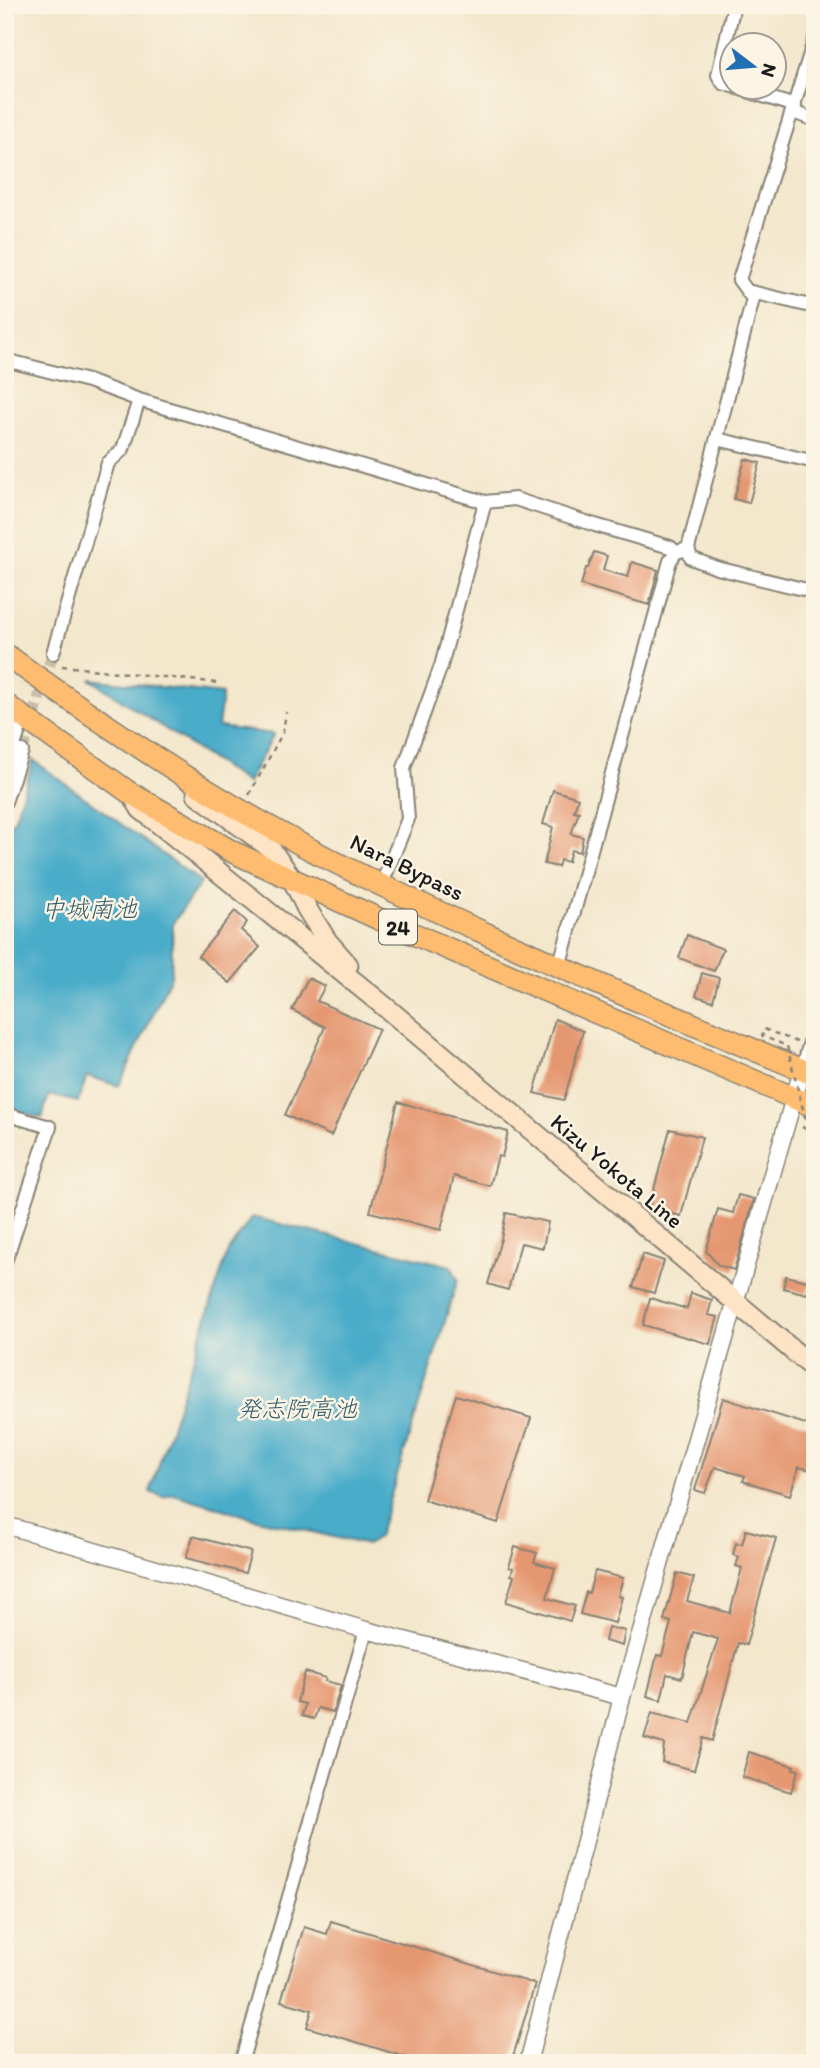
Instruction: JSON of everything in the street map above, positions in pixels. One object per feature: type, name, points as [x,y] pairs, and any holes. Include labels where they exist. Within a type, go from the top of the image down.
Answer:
[{"type":"highway","name":"Nara Bypass","points":[[5,654],[153,755],[240,809],[381,886],[559,967],[808,1072]]},
{"type":"highway","name":"24","points":[[5,704],[130,793],[233,852],[815,1107]]},
{"type":"main road","name":"Kizu Yokota Line","points":[[153,755],[200,797],[269,847],[293,880],[327,941],[389,1010]]},
{"type":"main road","name":"Kizu Yokota Line","points":[[130,793],[141,809],[389,1010],[815,1369]]},
{"type":"street","points":[[728,32],[734,5]]},
{"type":"street","points":[[559,967],[670,561],[682,551],[717,439],[753,299],[739,280],[815,38]]},
{"type":"street","points":[[775,102],[815,120]]},
{"type":"street","points":[[747,291],[815,307]]},
{"type":"street","points":[[5,360],[89,382],[139,400],[485,502],[515,499],[682,551],[691,558],[717,568],[815,592]]},
{"type":"street","points":[[53,653],[108,463],[123,449],[139,400]]},
{"type":"street","points":[[717,439],[815,462]]},
{"type":"street","points":[[381,886],[408,820],[404,768],[441,666],[485,502]]},
{"type":"street","points":[[5,774],[23,718]]},
{"type":"street","points":[[5,802],[22,751]]},
{"type":"street","points":[[528,2063],[622,1697],[793,1098],[808,1072],[815,1025]]},
{"type":"street","points":[[5,1114],[50,1127],[5,1262]]},
{"type":"street","points":[[5,1525],[366,1630],[622,1697]]},
{"type":"street","points":[[241,2063],[366,1630]]},
{"type":"path","points":[[46,684],[60,666],[219,683]]},
{"type":"path","points":[[240,809],[283,732],[286,712]]},
{"type":"path","points":[[797,1042],[764,1029],[762,1036],[787,1046],[806,1121],[815,1124]]},
{"type":"water","points":[[90,679],[222,694],[218,727],[274,734],[247,783]]},
{"type":"water","name":"中城南池","points":[[33,760],[201,882],[173,923],[171,976],[119,1086],[87,1076],[78,1102],[49,1095],[42,1118],[5,1108],[5,832],[15,818]]},
{"type":"water","name":"発志院高池","points":[[252,1217],[451,1266],[458,1279],[378,1537],[367,1545],[253,1518],[174,1494],[163,1497],[150,1492],[228,1251]]},
{"type":"building","points":[[745,459],[760,463],[749,503],[734,499]]},
{"type":"building","points":[[594,552],[607,556],[603,570],[628,577],[632,562],[658,570],[649,605],[581,585]]},
{"type":"building","points":[[553,790],[578,798],[574,811],[579,812],[571,834],[583,837],[580,852],[571,850],[568,862],[560,860],[558,867],[544,864],[553,827],[543,824]]},
{"type":"building","points":[[235,911],[247,922],[241,930],[260,947],[230,983],[198,956]]},
{"type":"building","points":[[687,935],[723,949],[714,971],[679,958]]},
{"type":"building","points":[[702,973],[719,978],[713,1001],[696,996]]},
{"type":"building","points":[[308,978],[325,986],[317,1001],[379,1029],[331,1136],[285,1115],[325,1027],[292,1010]]},
{"type":"building","points":[[555,1019],[583,1031],[564,1100],[534,1093]]},
{"type":"building","points":[[398,1102],[508,1132],[502,1157],[498,1156],[490,1186],[454,1176],[441,1230],[370,1212]]},
{"type":"building","points":[[670,1129],[702,1137],[681,1216],[649,1208]]},
{"type":"building","points":[[738,1195],[754,1199],[734,1270],[718,1265],[706,1251],[718,1209],[733,1213]]},
{"type":"building","points":[[506,1213],[548,1222],[543,1248],[521,1243],[508,1290],[488,1284]]},
{"type":"building","points":[[643,1254],[664,1261],[654,1293],[633,1287]]},
{"type":"building","points":[[786,1276],[811,1282],[807,1294],[783,1288]]},
{"type":"building","points":[[691,1293],[712,1300],[708,1315],[718,1317],[710,1344],[643,1325],[650,1298],[687,1309]]},
{"type":"building","points":[[456,1395],[531,1418],[498,1523],[424,1500]]},
{"type":"building","points":[[723,1398],[815,1427],[815,1471],[799,1467],[790,1495],[743,1481],[745,1476],[715,1467],[705,1493],[695,1490]]},
{"type":"building","points":[[746,1530],[776,1538],[746,1645],[738,1643],[712,1741],[703,1738],[694,1770],[662,1762],[664,1744],[644,1738],[652,1713],[691,1723],[718,1639],[693,1632],[682,1678],[667,1674],[661,1700],[647,1696],[657,1655],[662,1656],[671,1622],[664,1620],[677,1573],[694,1578],[687,1601],[730,1613],[742,1568],[736,1566],[739,1557],[733,1555],[736,1543],[742,1544]]},
{"type":"building","points":[[193,1536],[251,1552],[245,1573],[186,1558]]},
{"type":"building","points":[[515,1547],[537,1553],[534,1562],[555,1568],[547,1598],[575,1606],[570,1621],[506,1602],[514,1576],[511,1575],[513,1568],[509,1567]]},
{"type":"building","points":[[595,1571],[623,1578],[618,1596],[622,1597],[615,1623],[580,1614]]},
{"type":"building","points":[[608,1627],[625,1631],[622,1646],[605,1641]]},
{"type":"building","points":[[305,1672],[341,1685],[333,1712],[318,1708],[314,1719],[302,1716],[305,1704],[297,1702]]},
{"type":"building","points":[[749,1752],[794,1766],[793,1769],[798,1770],[791,1792],[742,1777]]},
{"type":"building","points":[[331,1921],[535,1984],[511,2063],[425,2063],[307,2027],[312,2010],[281,2001],[304,1927],[327,1934]]},
{"type":"tunnel","points":[[22,751],[53,653]]}]
